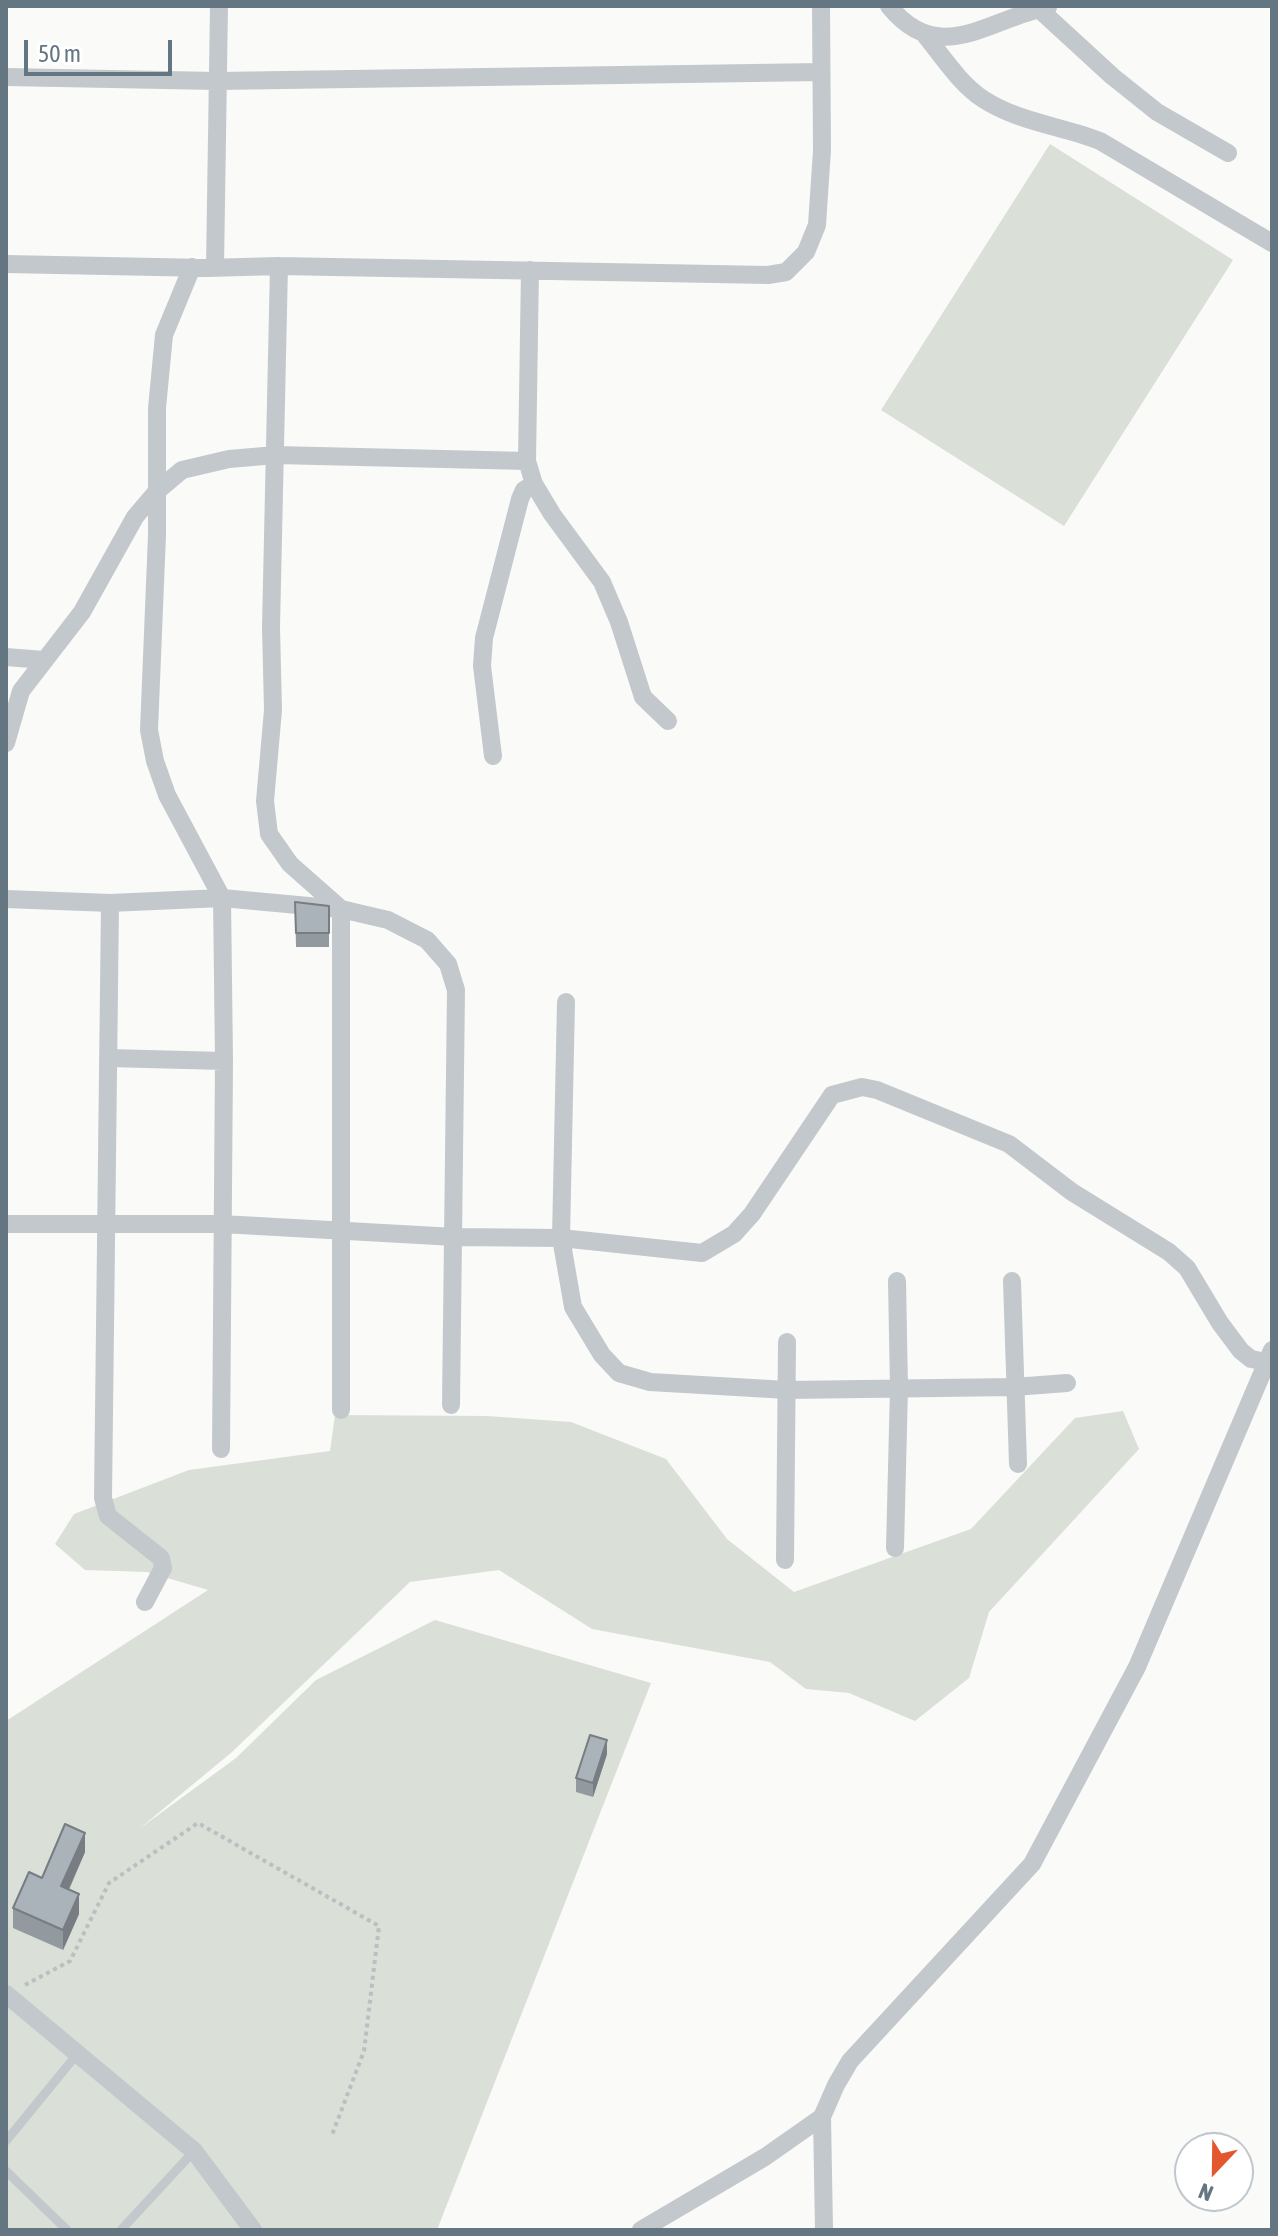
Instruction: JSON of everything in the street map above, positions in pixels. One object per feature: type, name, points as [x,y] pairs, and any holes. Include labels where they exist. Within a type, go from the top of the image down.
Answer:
[{"type":"street","points":[[215,267],[219,6]]},
{"type":"street","points":[[6,264],[768,275],[786,272],[806,252],[817,225],[822,150],[821,6]]},
{"type":"street","points":[[889,6],[902,22],[925,35],[941,38],[990,27],[1046,7],[1112,76],[1157,112],[1228,153]]},
{"type":"street","points":[[925,35],[965,84],[982,99],[1005,111],[1100,141],[1272,243]]},
{"type":"street","points":[[6,77],[217,81],[820,72]]},
{"type":"street","points":[[279,266],[271,627],[273,710],[265,801],[269,834],[290,864],[341,909],[341,1410]]},
{"type":"street","points":[[192,267],[164,335],[157,408],[157,535],[149,730],[155,761],[167,795],[222,898],[221,1449]]},
{"type":"street","points":[[530,270],[527,461],[534,484],[602,582],[619,622],[643,697],[668,721]]},
{"type":"street","points":[[6,743],[21,691],[82,612],[135,517],[157,491],[182,470],[229,459],[276,455],[527,461]]},
{"type":"street","points":[[493,756],[482,666],[484,638],[520,499],[524,490],[534,484]]},
{"type":"street","points":[[6,657],[44,660]]},
{"type":"street","points":[[6,899],[110,903],[222,898],[341,909],[388,920],[427,940],[448,964],[456,990],[451,1405]]},
{"type":"street","points":[[110,903],[103,1498],[108,1516],[161,1558],[163,1568],[145,1602]]},
{"type":"street","points":[[566,1002],[561,1238],[573,1307],[602,1355],[619,1373],[650,1382],[787,1390],[1014,1387],[1067,1383]]},
{"type":"street","points":[[108,1058],[224,1061]]},
{"type":"street","points":[[6,1224],[222,1224],[455,1237],[561,1238],[695,1252],[711,1249],[734,1234],[752,1214],[832,1095],[862,1087],[877,1090],[1009,1144],[1072,1192],[1169,1252],[1187,1268],[1241,1351],[1251,1359],[1270,1359],[1137,1667],[1032,1864],[850,2061],[836,2085],[822,2117],[824,2230]]},
{"type":"street","points":[[895,1548],[899,1388],[897,1281]]},
{"type":"street","points":[[1012,1281],[1018,1464]]},
{"type":"street","points":[[785,1560],[787,1342]]},
{"type":"street","points":[[6,1995],[194,2151],[253,2230]]},
{"type":"street","points":[[641,2230],[765,2157],[822,2117]]},
{"type":"lane","points":[[6,2141],[78,2053]]},
{"type":"lane","points":[[121,2230],[194,2151]]},
{"type":"lane","points":[[6,2171],[67,2230]]},
{"type":"path","points":[[6,1995],[70,1961],[109,1883],[198,1823],[379,1926],[364,2051],[332,2135]]},
{"type":"shaded area","points":[[1050,144],[1233,260],[1064,526],[881,410]]},
{"type":"shaded area","points":[[1123,1411],[1139,1449],[989,1612],[969,1678],[915,1721],[849,1693],[806,1689],[770,1662],[592,1629],[499,1570],[410,1582],[232,1752],[139,1829],[236,1758],[316,1680],[435,1620],[651,1683],[437,2230],[6,2230],[6,1721],[208,1590],[147,1572],[85,1570],[55,1544],[74,1514],[189,1470],[330,1451],[335,1415],[487,1416],[571,1422],[666,1459],[727,1539],[794,1592],[971,1529],[1075,1418]]},
{"type":"building","points":[[295,902],[329,906],[329,933],[296,933]]},
{"type":"building","points":[[590,1735],[607,1740],[593,1783],[576,1778]]},
{"type":"building","points":[[65,1824],[85,1833],[61,1886],[79,1894],[63,1930],[13,1908],[29,1872],[42,1878]]}]
